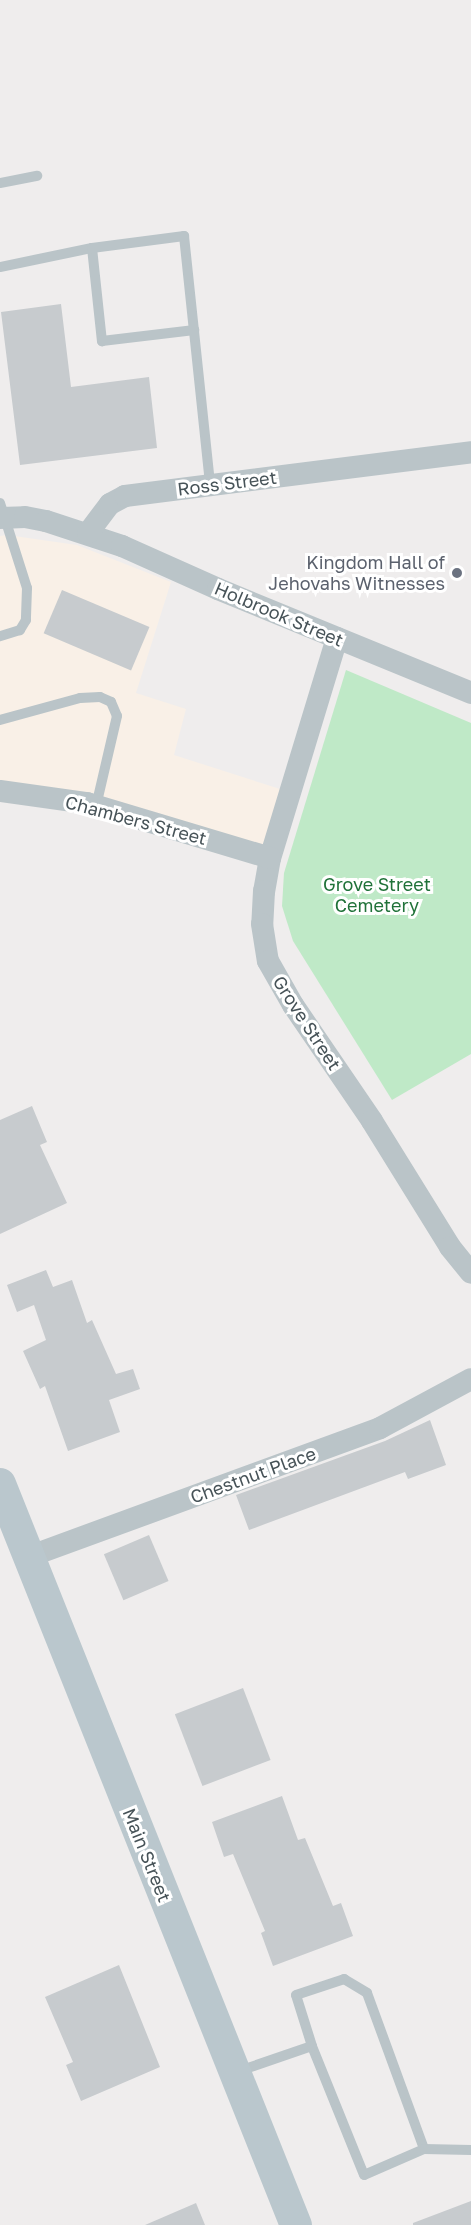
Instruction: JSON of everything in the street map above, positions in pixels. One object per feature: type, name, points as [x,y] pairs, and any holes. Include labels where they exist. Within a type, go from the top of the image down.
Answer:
[{"type":"main road","name":"Main Street","points":[[0,1484],[296,2225]]},
{"type":"street","name":"Ross Street","points":[[88,533],[110,504],[125,496],[471,452]]},
{"type":"street","points":[[1,513],[46,521],[88,533]]},
{"type":"street","name":"Holbrook Street","points":[[88,533],[471,693]]},
{"type":"street","name":"Grove Street","points":[[337,638],[270,858],[264,891],[262,924],[268,961],[293,1005],[372,1120],[450,1247],[471,1273]]},
{"type":"street","name":"Chambers Street","points":[[0,791],[96,806],[270,858]]},
{"type":"street","name":"Chestnut Place","points":[[28,1557],[380,1428],[471,1379]]},
{"type":"lane","points":[[0,183],[38,176]]},
{"type":"lane","points":[[0,267],[92,248],[184,236],[210,485]]},
{"type":"lane","points":[[92,248],[102,341],[194,330]]},
{"type":"lane","points":[[0,636],[20,630],[26,620],[27,588],[1,513]]},
{"type":"lane","points":[[0,720],[73,700],[100,697],[111,702],[117,716],[96,806]]},
{"type":"lane","points":[[424,2149],[368,1993],[344,1978],[296,1995],[312,2046],[364,2175],[424,2149],[471,2150]]},
{"type":"lane","points":[[236,2072],[312,2046]]},
{"type":"shaded area","points":[[7,535],[77,545],[171,582],[136,693],[186,709],[174,755],[280,789],[264,848],[0,782],[0,536]]},
{"type":"green space","name":"Grove Street Cemetery","points":[[346,670],[471,723],[471,1054],[392,1100],[293,941],[282,906],[284,873]]},
{"type":"building","points":[[61,304],[71,387],[149,377],[157,448],[20,465],[1,312]]},
{"type":"building","points":[[62,590],[149,627],[131,670],[44,633]]},
{"type":"building","points":[[32,1106],[47,1142],[40,1145],[67,1203],[0,1234],[0,1120]]},
{"type":"building","points":[[46,1270],[53,1287],[72,1280],[87,1323],[92,1320],[116,1374],[133,1369],[140,1389],[109,1400],[120,1432],[68,1451],[45,1386],[40,1389],[23,1351],[46,1340],[34,1305],[17,1312],[7,1285]]},
{"type":"building","points":[[430,1420],[446,1465],[408,1479],[405,1472],[249,1530],[236,1495],[385,1441]]},
{"type":"building","points":[[149,1535],[169,1581],[123,1600],[104,1554]]},
{"type":"building","points":[[243,1688],[271,1760],[202,1786],[175,1714]]},
{"type":"building","points":[[282,1796],[298,1840],[305,1838],[333,1906],[341,1903],[353,1936],[273,1966],[261,1933],[265,1931],[233,1854],[224,1857],[212,1822]]},
{"type":"building","points":[[119,1965],[160,2067],[81,2101],[66,2065],[73,2062],[45,1997]]},
{"type":"building","points":[[471,2201],[471,2225],[413,2225],[413,2223]]},
{"type":"building","points":[[196,2203],[205,2225],[145,2225]]},
{"type":"place","name":"Kingdom Hall of Jehovahs Witnesses","points":[[457,573]]}]
